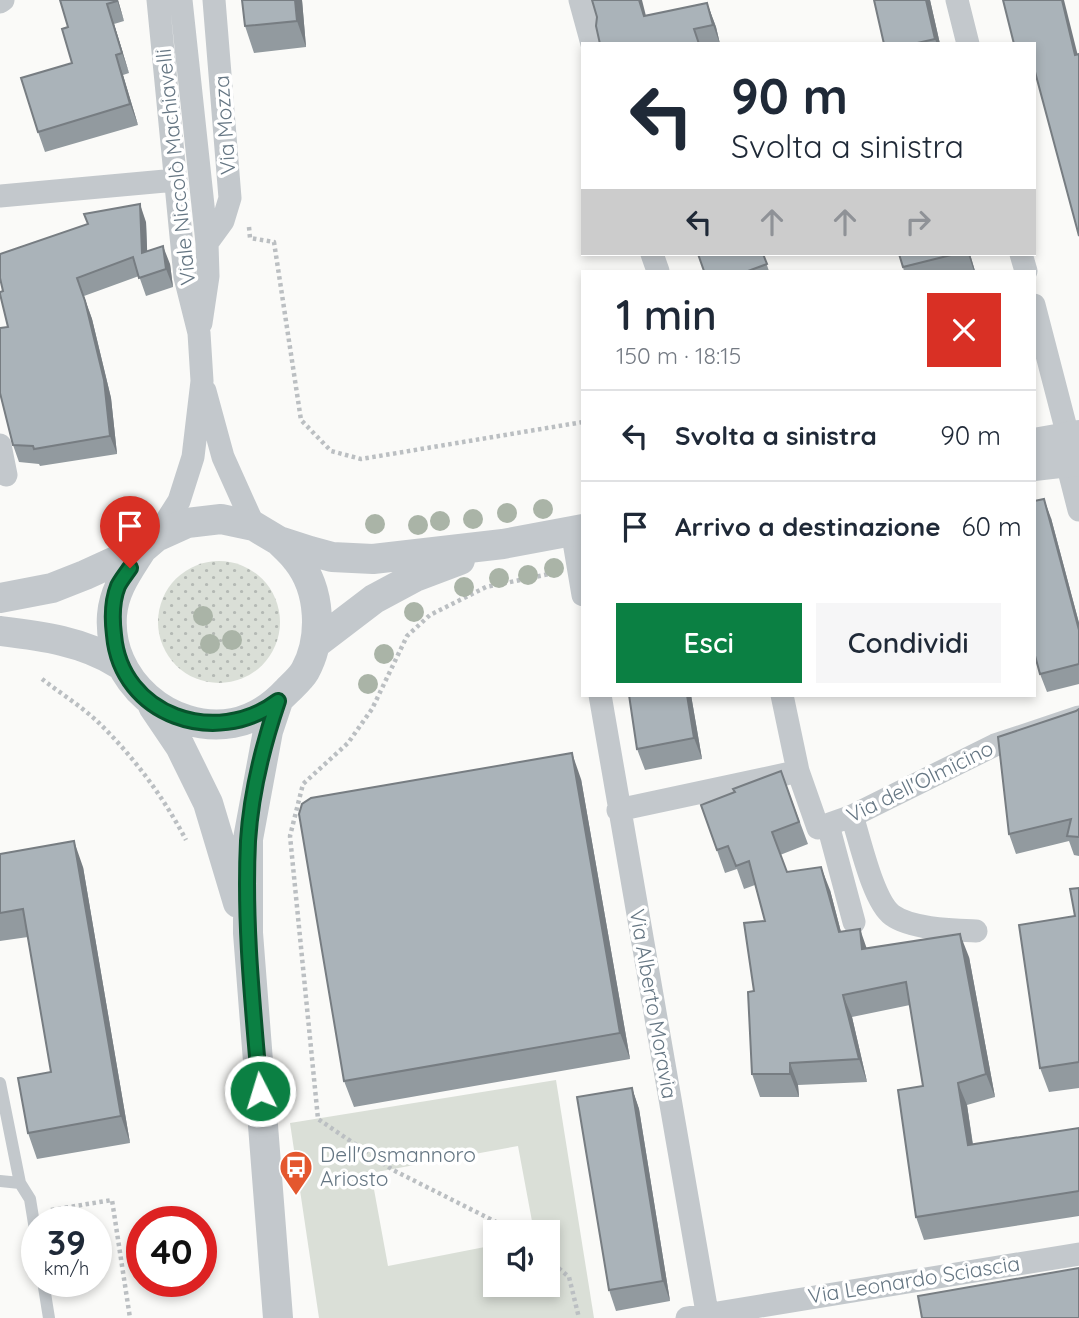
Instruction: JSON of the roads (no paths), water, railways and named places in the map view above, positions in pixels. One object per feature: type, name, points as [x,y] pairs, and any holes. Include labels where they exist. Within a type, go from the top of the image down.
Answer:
[{"type":"street","name":"Viale Niccolò Machiavelli","points":[[158,0],[185,276],[199,333]]},
{"type":"street","name":"Viale Niccolò Machiavelli","points":[[181,0],[207,243],[208,276],[199,333]]},
{"type":"street","name":"Via Mozza","points":[[207,243],[223,221],[230,198],[214,0]]},
{"type":"street","points":[[580,0],[591,42]]},
{"type":"street","points":[[957,0],[968,42]]},
{"type":"street","points":[[0,196],[176,180]]},
{"type":"street","points":[[1036,312],[1073,449],[1079,510]]},
{"type":"street","points":[[119,664],[112,616],[118,587],[178,501],[192,457],[202,381],[199,333]]},
{"type":"street","points":[[149,701],[175,716],[204,724],[233,723],[262,713],[278,701],[305,672],[315,644],[318,615],[312,587],[299,561],[267,534],[223,457],[202,381]]},
{"type":"street","points":[[1036,443],[1073,449]]},
{"type":"street","points":[[0,444],[6,475]]},
{"type":"street","points":[[1036,465],[1073,449]]},
{"type":"street","points":[[0,598],[52,588],[187,523],[221,519],[332,557],[373,559],[503,544],[577,529],[581,585]]},
{"type":"street","points":[[315,644],[374,599],[415,577],[503,544]]},
{"type":"street","points":[[0,631],[48,637],[102,653],[119,664],[180,746],[208,803],[248,933]]},
{"type":"street","name":"Via Alberto Moravia","points":[[600,697],[701,1316]]},
{"type":"street","name":"Via dell'Olmicino","points":[[782,697],[798,771],[818,828],[852,816],[995,745],[1079,717]]},
{"type":"street","points":[[278,701],[268,731],[248,839],[248,933],[278,1318]]},
{"type":"street","points":[[618,810],[798,771]]},
{"type":"street","points":[[852,816],[878,898],[893,915],[928,928],[976,931]]},
{"type":"street","points":[[828,825],[854,922]]},
{"type":"street","name":"Via Leonardo Sciascia","points":[[701,1316],[1079,1254]]},
{"type":"lane","points":[[0,1083],[20,1183],[30,1199],[31,1206]]},
{"type":"lane","points":[[0,1181],[20,1183]]},
{"type":"lane","points":[[46,1297],[49,1318]]},
{"type":"place","name":"Dell'Osmannoro Ariosto","points":[[296,1197]]}]
